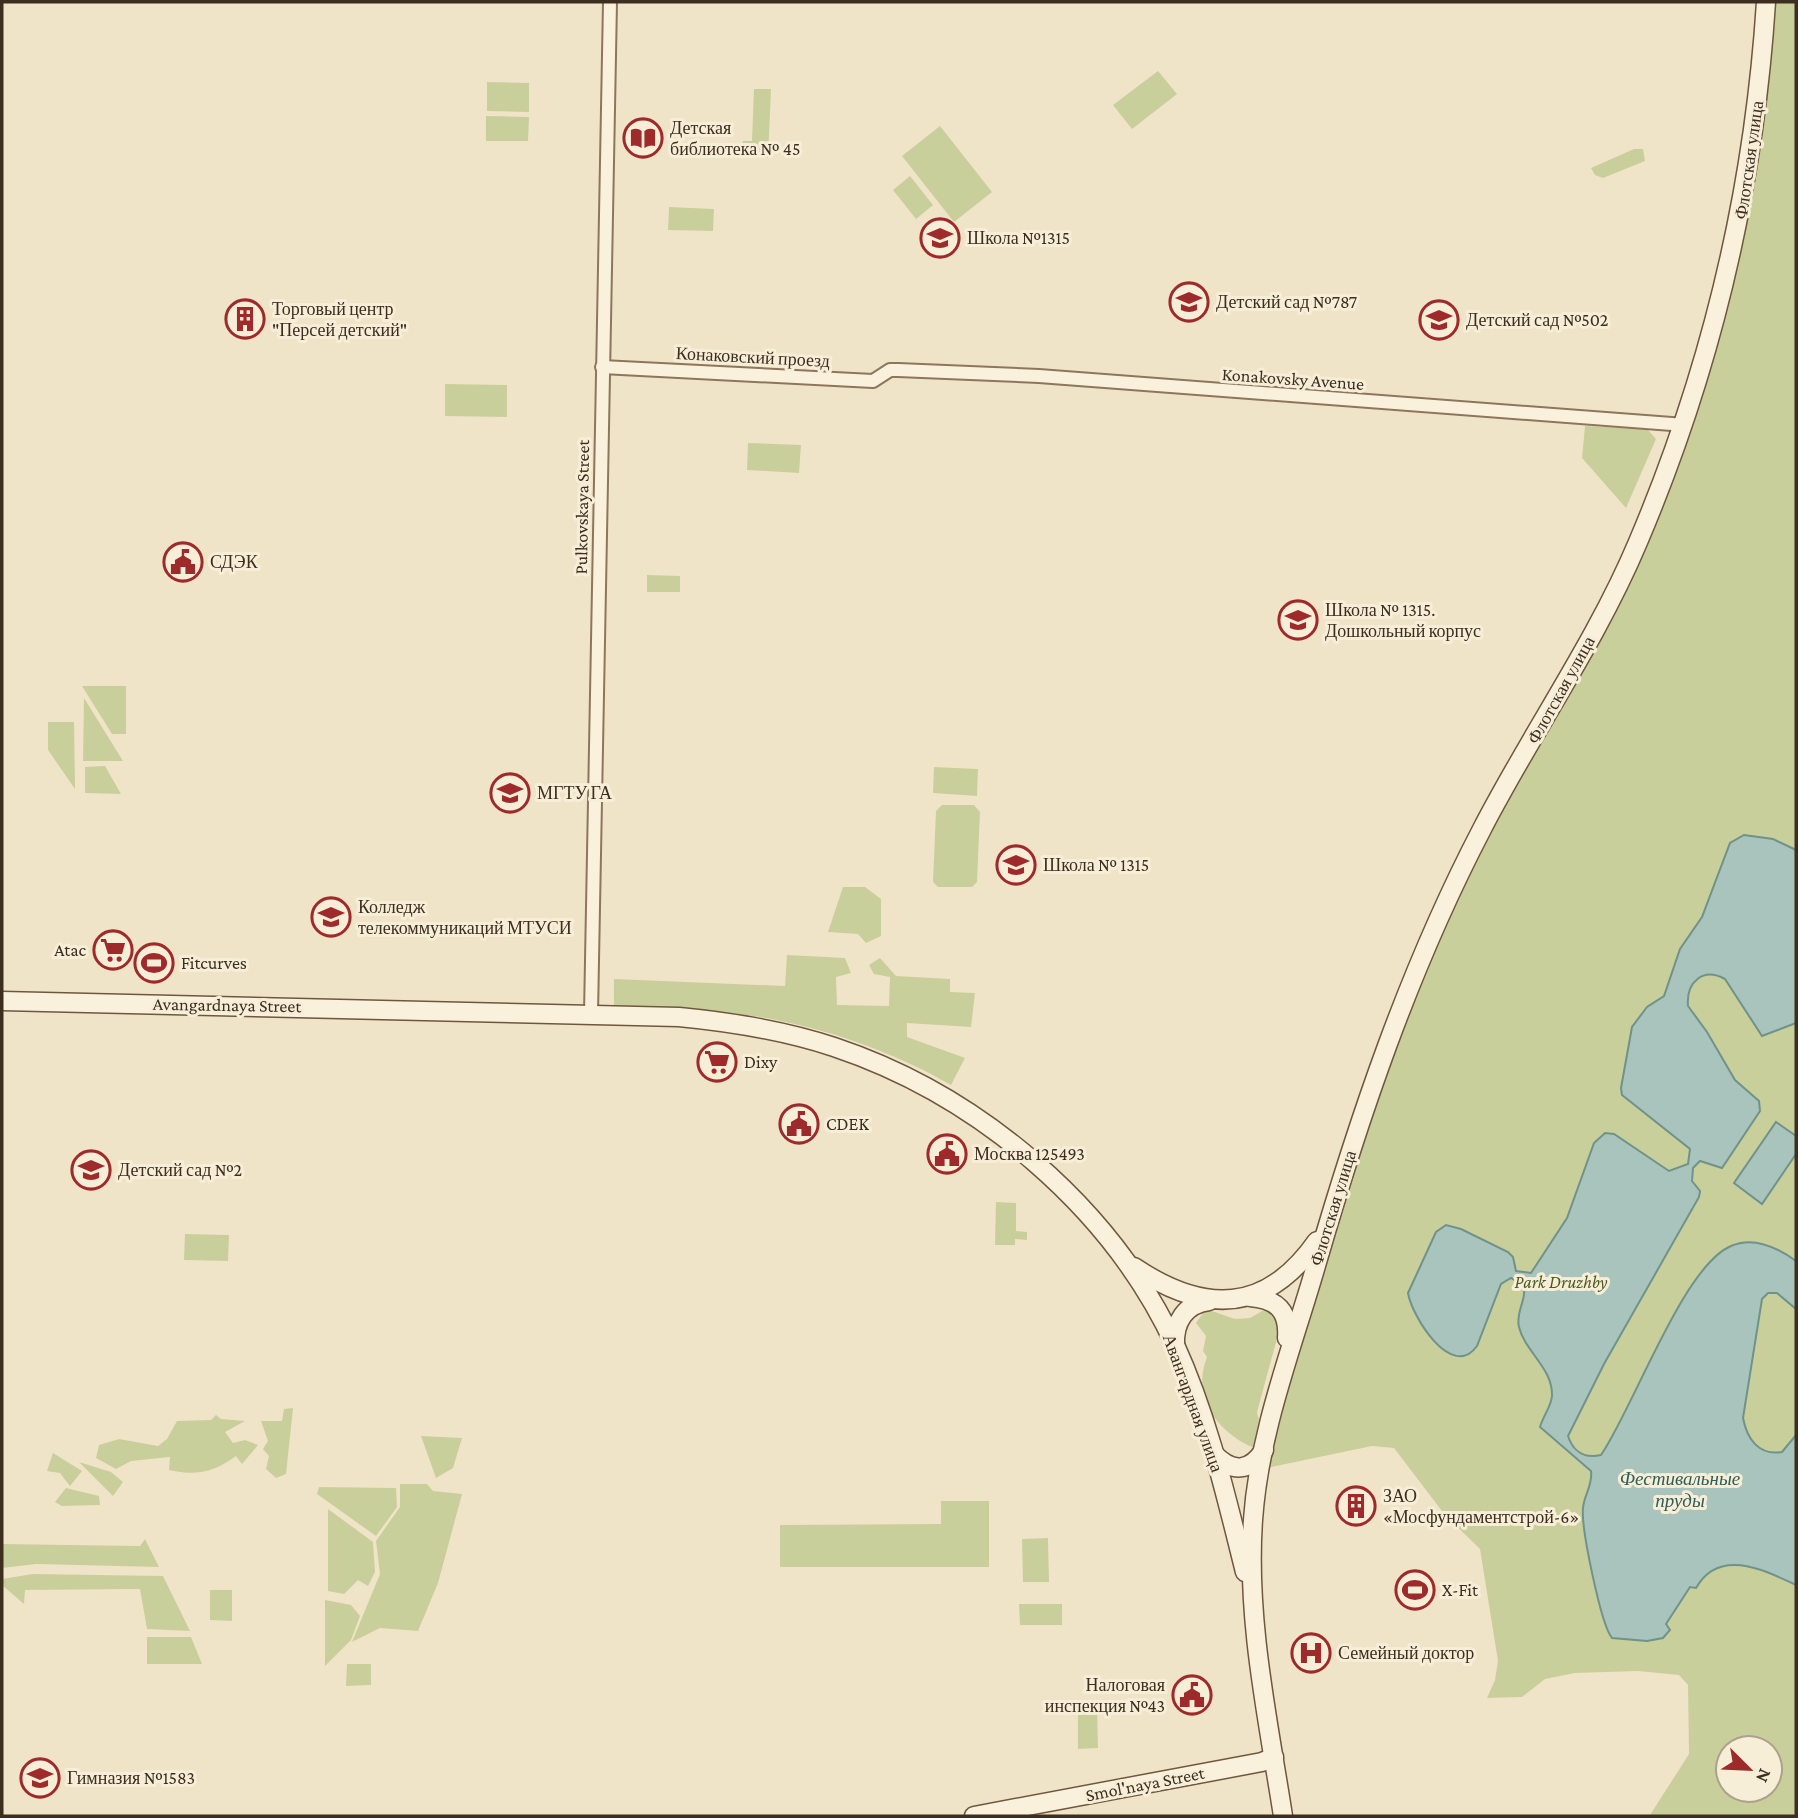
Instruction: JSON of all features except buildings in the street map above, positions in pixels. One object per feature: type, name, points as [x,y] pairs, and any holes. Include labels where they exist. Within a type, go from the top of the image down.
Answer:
[{"type":"street","name":"Pulkovskaya Street","points":[[591,1014],[610,2]]},
{"type":"street","name":"Флотская улица","points":[[1283,1816],[1253,1606],[1253,1517],[1264,1450],[1286,1359],[1368,1095],[1421,953],[1486,821],[1583,653],[1631,558],[1685,425],[1715,330],[1741,216],[1757,109],[1766,2]]},
{"type":"street","name":"Konakovsky Avenue","points":[[602,367],[873,381],[890,370],[1039,376],[1685,425]]},
{"type":"street","points":[[2,1001],[679,1017],[757,1027],[834,1047],[890,1069],[944,1097],[1034,1163],[1067,1194],[1131,1265],[1176,1292],[1216,1300]]},
{"type":"street","points":[[1175,1345],[1174,1333],[1182,1315],[1200,1302],[1246,1297],[1289,1276],[1325,1231]]},
{"type":"street","name":"Авангардная улица","points":[[1131,1265],[1175,1345],[1214,1454],[1253,1606]]},
{"type":"street","name":"Флотская улица","points":[[1246,1297],[1272,1301],[1286,1315],[1286,1359]]},
{"type":"street","points":[[1214,1454],[1230,1467],[1245,1468],[1253,1464],[1264,1450]]},
{"type":"street","name":"Smol'naya Street","points":[[974,1816],[1262,1762],[1274,1757]]},
{"type":"green space","name":"Park Druzhby","points":[[1772,2],[1796,2],[1796,1816],[1644,1816],[1650,1815],[1689,1754],[1688,1685],[1679,1675],[1638,1671],[1575,1673],[1545,1679],[1522,1697],[1487,1698],[1495,1680],[1498,1661],[1480,1549],[1445,1515],[1394,1448],[1372,1446],[1266,1468],[1283,1385],[1352,1164],[1446,911],[1646,545],[1691,427],[1721,331],[1742,245],[1763,114]]},
{"type":"green space","points":[[1158,71],[1177,94],[1132,129],[1113,105]]},
{"type":"green space","points":[[487,82],[529,83],[529,112],[487,111]]},
{"type":"green space","points":[[754,89],[771,89],[768,158],[742,156],[743,141],[752,141]]},
{"type":"green space","points":[[486,116],[529,117],[528,141],[486,141]]},
{"type":"green space","points":[[940,126],[992,192],[954,222],[902,156]]},
{"type":"green space","points":[[1634,149],[1643,149],[1645,161],[1603,178],[1595,175],[1591,168]]},
{"type":"green space","points":[[910,176],[933,205],[916,219],[893,190]]},
{"type":"green space","points":[[669,207],[714,209],[713,231],[668,230]]},
{"type":"green space","points":[[445,384],[507,385],[507,417],[445,416]]},
{"type":"green space","points":[[1585,426],[1647,429],[1656,439],[1626,508],[1582,458]]},
{"type":"green space","points":[[748,443],[801,445],[799,473],[747,470]]},
{"type":"green space","points":[[647,575],[680,576],[680,592],[647,592]]},
{"type":"green space","points":[[82,686],[126,686],[126,734],[112,734]]},
{"type":"green space","points":[[84,698],[123,761],[83,761]]},
{"type":"green space","points":[[48,722],[74,722],[75,789],[48,750]]},
{"type":"green space","points":[[105,766],[121,794],[85,793],[85,767]]},
{"type":"green space","points":[[934,767],[978,769],[977,796],[933,793]]},
{"type":"green space","points":[[942,805],[974,805],[980,812],[977,882],[972,887],[938,887],[933,882],[936,811]]},
{"type":"green space","points":[[843,887],[865,887],[881,899],[881,936],[866,943],[858,934],[828,932]]},
{"type":"green space","points":[[787,955],[845,958],[851,973],[836,977],[837,1005],[889,1006],[890,977],[874,974],[869,965],[880,958],[896,976],[950,979],[950,992],[975,993],[971,1027],[907,1023],[907,1037],[965,1058],[951,1085],[905,1061],[856,1042],[780,1021],[737,1014],[614,1006],[614,979],[785,986]]},
{"type":"green space","points":[[996,1202],[1016,1203],[1016,1231],[1027,1232],[1027,1240],[1015,1239],[1015,1245],[995,1245]]},
{"type":"green space","points":[[185,1234],[229,1235],[228,1261],[184,1260]]},
{"type":"green space","points":[[1269,1307],[1281,1324],[1257,1412],[1259,1420],[1254,1448],[1229,1433],[1211,1412],[1202,1386],[1207,1357],[1203,1351],[1206,1336],[1196,1323],[1206,1309],[1235,1319],[1250,1318]]},
{"type":"green space","points":[[293,1408],[286,1474],[276,1478],[266,1469],[269,1456],[263,1449],[268,1441],[261,1421],[282,1421],[284,1409]]},
{"type":"green space","points":[[216,1415],[221,1419],[245,1421],[225,1432],[233,1443],[245,1440],[258,1445],[242,1464],[236,1456],[204,1472],[188,1473],[169,1470],[170,1457],[131,1461],[116,1469],[96,1458],[99,1445],[119,1439],[158,1446],[167,1439],[177,1421],[211,1420]]},
{"type":"green space","points":[[421,1436],[462,1438],[453,1468],[436,1478]]},
{"type":"green space","points":[[53,1453],[82,1471],[70,1486],[60,1473],[47,1471]]},
{"type":"green space","points":[[79,1462],[111,1472],[123,1482],[113,1496]]},
{"type":"green space","points":[[400,1484],[427,1484],[433,1491],[462,1494],[438,1583],[418,1631],[380,1628],[352,1642],[380,1574],[376,1541],[400,1507]]},
{"type":"green space","points":[[319,1487],[396,1488],[397,1507],[376,1536],[317,1494]]},
{"type":"green space","points":[[66,1488],[99,1496],[100,1505],[62,1506],[55,1502]]},
{"type":"green space","points":[[941,1501],[989,1501],[989,1567],[780,1567],[780,1525],[941,1524]]},
{"type":"green space","points":[[328,1509],[373,1542],[375,1572],[368,1586],[358,1580],[344,1594],[328,1591]]},
{"type":"green space","points":[[1048,1538],[1049,1582],[1023,1582],[1022,1539]]},
{"type":"green space","points":[[145,1539],[159,1567],[36,1564],[2,1568],[2,1544],[140,1546]]},
{"type":"green space","points":[[33,1574],[163,1576],[190,1631],[147,1629],[140,1589],[25,1590],[24,1604],[2,1585],[2,1579]]},
{"type":"green space","points":[[210,1590],[232,1590],[232,1621],[210,1620]]},
{"type":"green space","points":[[325,1600],[351,1605],[360,1616],[351,1640],[325,1666]]},
{"type":"green space","points":[[1019,1604],[1062,1604],[1062,1625],[1020,1625]]},
{"type":"green space","points":[[147,1637],[191,1637],[202,1664],[147,1664]]},
{"type":"green space","points":[[347,1664],[371,1664],[371,1685],[346,1686]]},
{"type":"green space","points":[[1078,1706],[1097,1706],[1098,1748],[1078,1749]]},
{"type":"water","name":"Фестивальные пруды","points":[[1744,835],[1773,839],[1796,850],[1796,1023],[1762,1036],[1725,979],[1703,976],[1693,984],[1688,1006],[1735,1080],[1759,1101],[1760,1111],[1722,1168],[1700,1161],[1693,1168],[1692,1181],[1700,1191],[1699,1197],[1604,1364],[1568,1436],[1580,1453],[1589,1456],[1601,1455],[1677,1309],[1713,1259],[1731,1246],[1748,1242],[1765,1245],[1789,1256],[1796,1261],[1796,1309],[1777,1293],[1768,1293],[1762,1299],[1743,1418],[1751,1439],[1767,1451],[1782,1452],[1796,1435],[1796,1585],[1770,1573],[1743,1566],[1717,1568],[1706,1575],[1696,1588],[1690,1587],[1666,1624],[1670,1630],[1663,1638],[1647,1641],[1612,1638],[1597,1596],[1585,1535],[1583,1508],[1591,1481],[1591,1471],[1540,1427],[1551,1400],[1551,1386],[1544,1368],[1522,1336],[1519,1327],[1523,1284],[1511,1278],[1501,1284],[1477,1346],[1467,1355],[1456,1356],[1445,1351],[1425,1330],[1408,1293],[1436,1232],[1446,1225],[1461,1229],[1508,1252],[1513,1257],[1516,1271],[1531,1273],[1567,1218],[1594,1143],[1605,1133],[1614,1134],[1669,1171],[1688,1164],[1690,1149],[1622,1095],[1621,1088],[1632,1027],[1647,1007],[1664,996],[1680,949],[1702,917],[1730,843]]},
{"type":"water","points":[[1776,1122],[1796,1136],[1796,1154],[1762,1204],[1734,1183]]},
{"type":"place","name":"Детская библиотека № 45","points":[[643,138]]},
{"type":"place","name":"Школа №1315","points":[[940,238]]},
{"type":"place","name":"Детский сад №787","points":[[1189,302]]},
{"type":"place","name":"Торговый центр \"Персей детский\"","points":[[245,319]]},
{"type":"place","name":"Детский сад №502","points":[[1439,320]]},
{"type":"place","name":"СДЭК","points":[[183,562]]},
{"type":"place","name":"Школа № 1315. Дошкольный корпус","points":[[1298,620]]},
{"type":"place","name":"МГТУ ГА","points":[[510,793]]},
{"type":"place","name":"Школа № 1315","points":[[1016,865]]},
{"type":"place","name":"Колледж телекоммуникаций МТУСИ","points":[[331,917]]},
{"type":"place","name":"Atac","points":[[113,950]]},
{"type":"place","name":"Fitcurves","points":[[154,963]]},
{"type":"place","name":"Dixy","points":[[717,1062]]},
{"type":"place","name":"CDEK","points":[[799,1124]]},
{"type":"place","name":"Москва 125493","points":[[947,1154]]},
{"type":"place","name":"Детский сад №2","points":[[91,1170]]},
{"type":"place","name":"ЗАО «Мосфундаментстрой-6»","points":[[1356,1506]]},
{"type":"place","name":"X-Fit","points":[[1415,1590]]},
{"type":"place","name":"Семейный доктор","points":[[1311,1653]]},
{"type":"place","name":"Налоговая инспекция №43","points":[[1192,1695]]},
{"type":"place","name":"Гимназия №1583","points":[[40,1778]]}]
